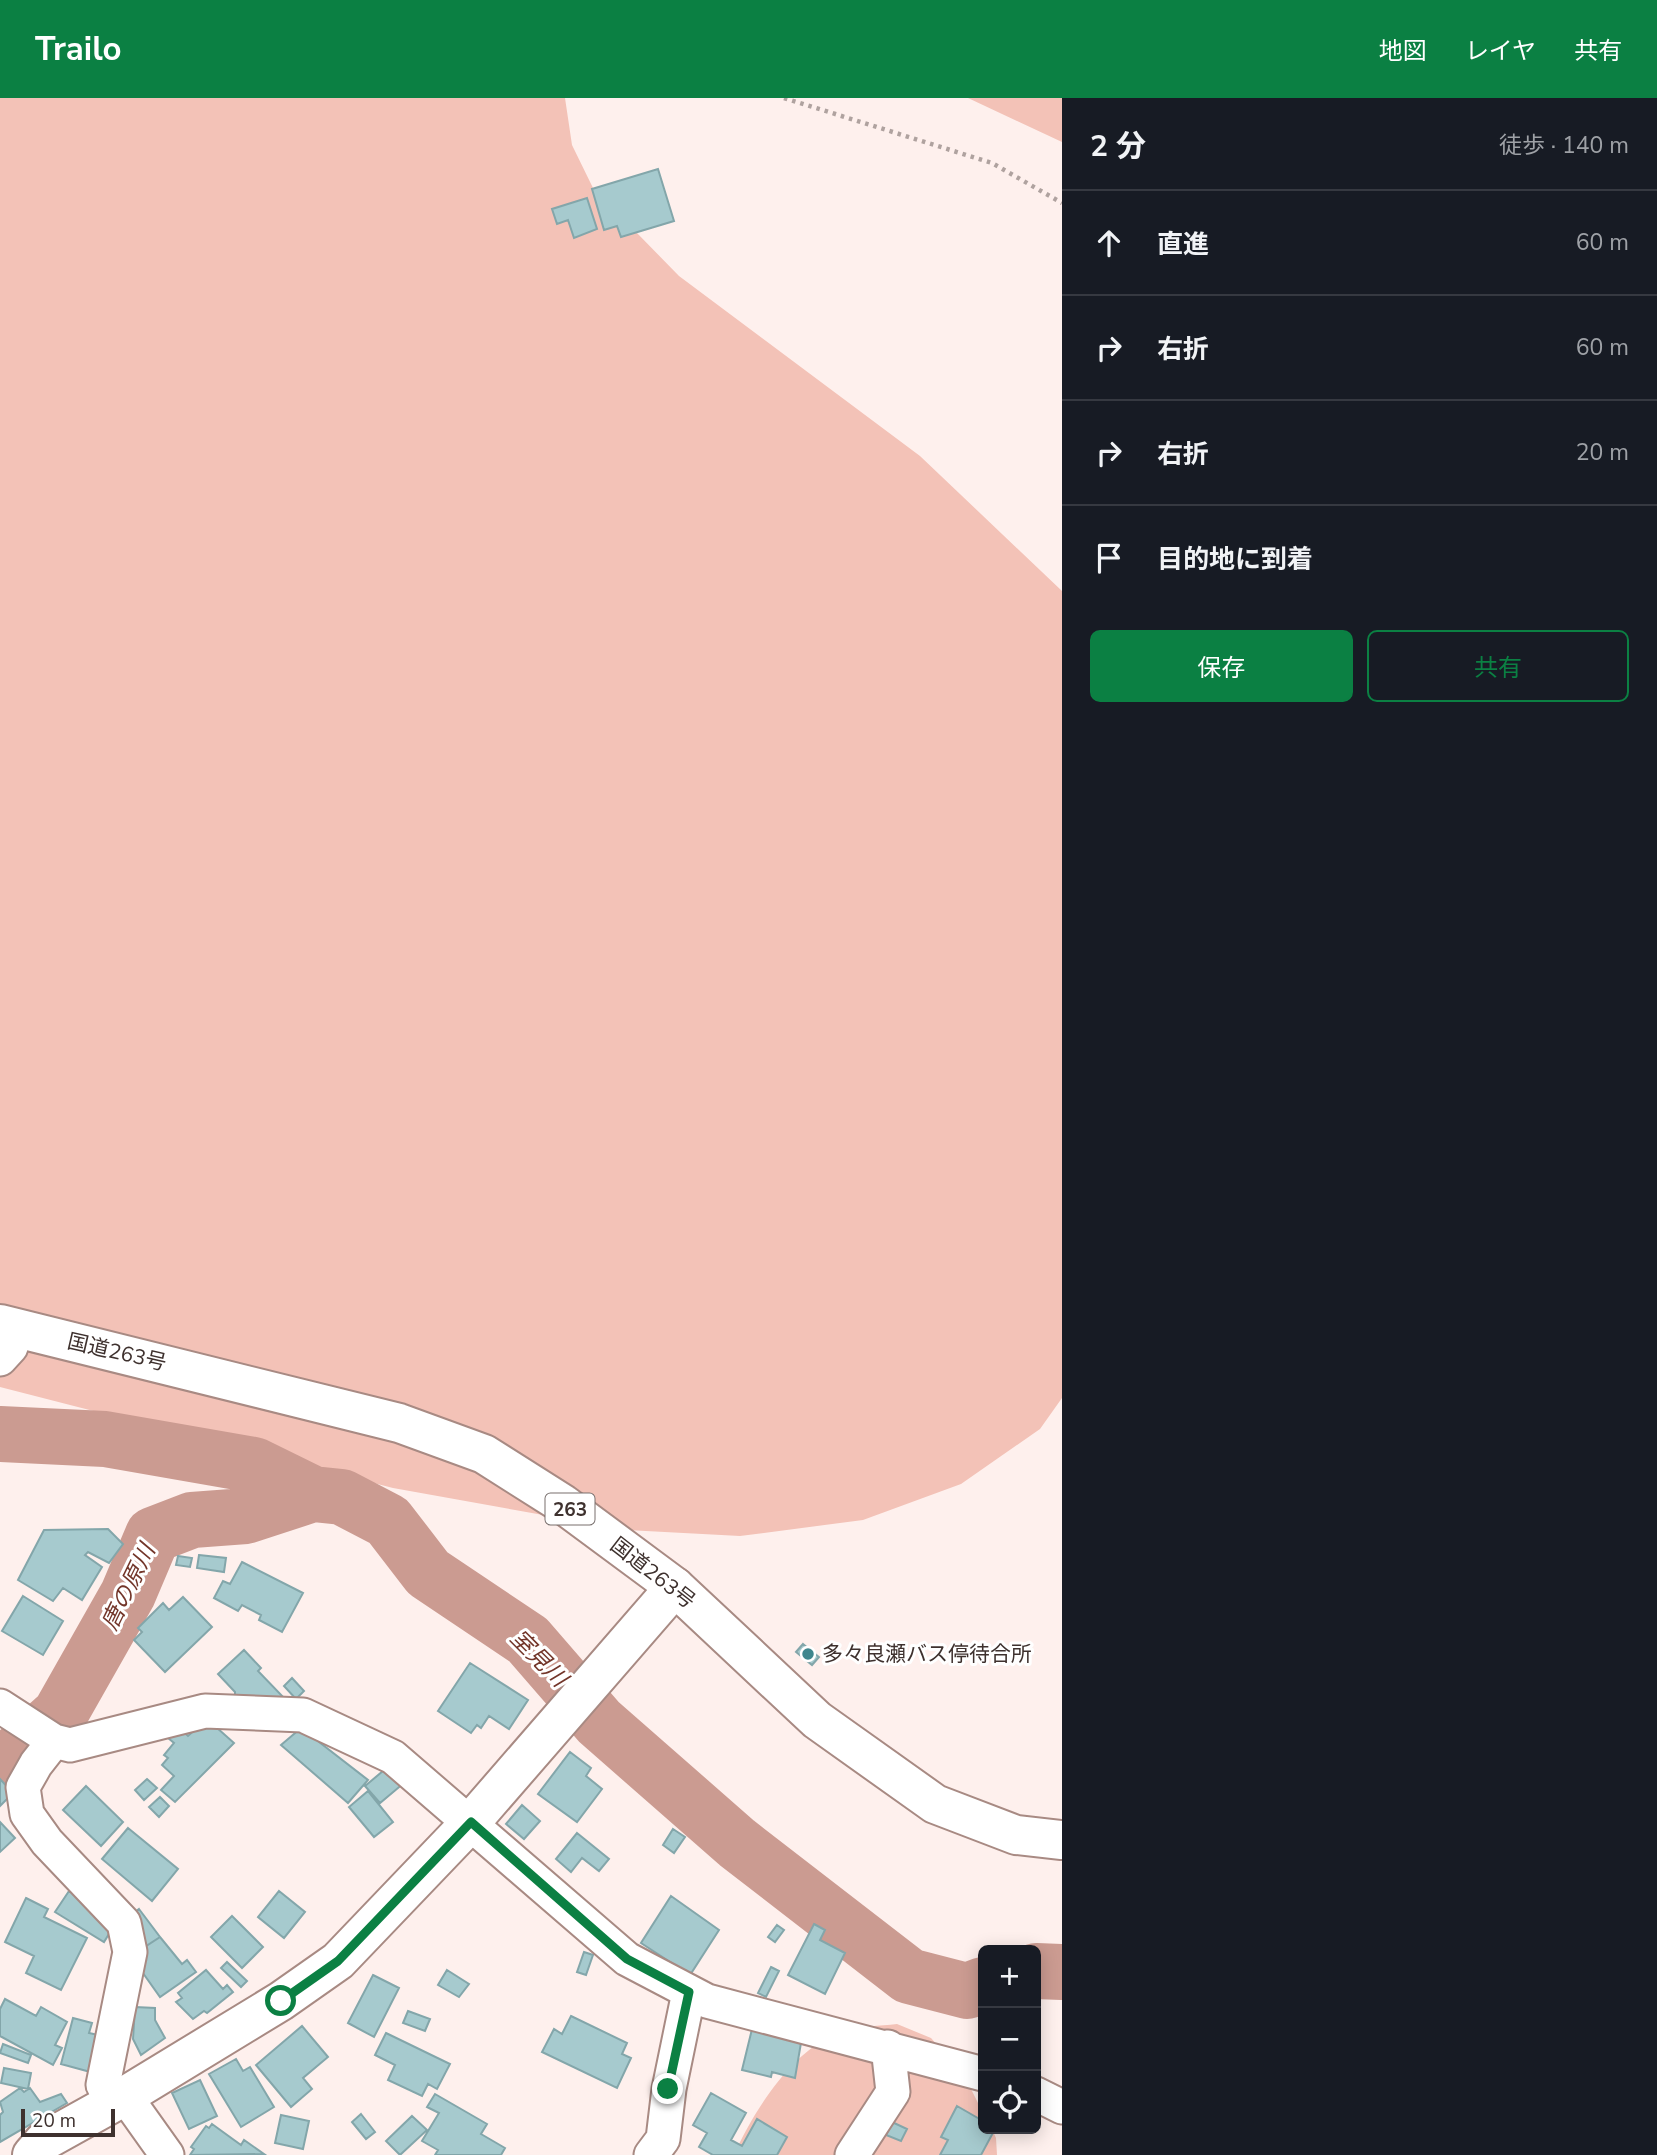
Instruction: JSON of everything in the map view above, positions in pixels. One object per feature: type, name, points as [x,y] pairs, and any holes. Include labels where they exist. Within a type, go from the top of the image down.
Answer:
[{"type":"main road","name":"国道263号","points":[[5,1337],[386,1420],[484,1454],[563,1504],[667,1596],[817,1720],[935,1804],[1016,1835],[1062,1840]]},
{"type":"main road","points":[[32,2155],[44,2141],[120,2099],[281,2001],[338,1961],[471,1822],[667,1596]]},
{"type":"street","points":[[33,1726],[70,1745],[205,1711],[303,1715],[393,1756],[627,1959],[689,1992],[707,2001],[978,2073]]},
{"type":"street","points":[[33,1726],[36,1764],[23,1787],[27,1814],[47,1842],[124,1923],[130,1952],[103,2085],[120,2099],[167,2155]]},
{"type":"street","points":[[651,2155],[663,2139],[668,2089],[689,1992]]},
{"type":"street","points":[[852,2155],[893,2092],[888,2047]]},
{"type":"street","points":[[1041,2096],[1062,2107]]},
{"type":"path","points":[[784,98],[992,163],[1062,203]]},
{"type":"shaded area","points":[[0,98],[565,98],[572,145],[593,188],[679,276],[920,456],[1062,591],[1062,1398],[1040,1429],[961,1484],[863,1520],[740,1536],[627,1530],[393,1488],[0,1387]]},
{"type":"shaded area","points":[[968,98],[1062,98],[1062,142]]},
{"type":"shaded area","points":[[897,2024],[931,2038],[965,2077],[978,2103],[978,2134],[994,2134],[997,2155],[734,2155],[764,2100],[792,2065],[825,2039],[843,2031]]},
{"type":"building","points":[[658,169],[674,221],[621,237],[617,226],[604,230],[592,189]]},
{"type":"building","points":[[587,198],[597,229],[574,238],[568,220],[557,224],[552,209]]},
{"type":"building","points":[[108,1529],[123,1544],[109,1563],[88,1552],[85,1555],[102,1567],[82,1600],[63,1588],[53,1601],[18,1580],[44,1530]]},
{"type":"building","points":[[199,1555],[226,1558],[224,1572],[197,1568]]},
{"type":"building","points":[[178,1556],[192,1558],[190,1567],[176,1565]]},
{"type":"building","points":[[242,1562],[303,1593],[282,1632],[259,1620],[261,1615],[242,1605],[238,1611],[214,1598],[223,1581],[230,1584]]},
{"type":"building","points":[[23,1596],[63,1621],[43,1655],[2,1631]]},
{"type":"building","points":[[183,1597],[212,1627],[165,1672],[134,1640],[142,1632],[138,1628],[163,1603],[169,1610]]},
{"type":"building","name":"多々良瀬バス停待合所","points":[[803,1644],[819,1657],[812,1665],[796,1652]]},
{"type":"building","points":[[244,1650],[261,1668],[258,1671],[287,1701],[235,1698],[235,1692],[218,1674]]},
{"type":"building","points":[[470,1663],[528,1700],[509,1729],[489,1716],[481,1728],[477,1725],[471,1733],[438,1711]]},
{"type":"building","points":[[292,1678],[304,1691],[296,1699],[284,1686]]},
{"type":"building","points":[[207,1719],[234,1743],[175,1802],[161,1790],[174,1776],[162,1765],[168,1758],[164,1755],[174,1743],[168,1738],[178,1727],[188,1736]]},
{"type":"building","points":[[301,1728],[368,1780],[348,1803],[281,1745]]},
{"type":"building","points":[[570,1752],[591,1768],[586,1776],[602,1789],[577,1822],[538,1794]]},
{"type":"building","points":[[389,1766],[404,1783],[380,1803],[365,1786]]},
{"type":"building","points":[[0,1779],[13,1793],[0,1806]]},
{"type":"building","points":[[147,1779],[157,1788],[144,1800],[135,1790]]},
{"type":"building","points":[[86,1786],[123,1822],[101,1846],[63,1810]]},
{"type":"building","points":[[368,1791],[393,1822],[374,1837],[349,1807]]},
{"type":"building","points":[[160,1797],[169,1806],[159,1817],[149,1807]]},
{"type":"building","points":[[522,1805],[540,1821],[524,1839],[506,1824]]},
{"type":"building","points":[[0,1822],[15,1838],[0,1852]]},
{"type":"building","points":[[128,1828],[178,1869],[152,1901],[102,1859]]},
{"type":"building","points":[[673,1829],[685,1837],[674,1853],[663,1845]]},
{"type":"building","points":[[577,1833],[609,1859],[599,1871],[582,1858],[571,1872],[556,1859]]},
{"type":"building","points":[[69,1891],[96,1907],[115,1924],[104,1942],[55,1912]]},
{"type":"building","points":[[279,1891],[305,1912],[284,1938],[258,1917]]},
{"type":"building","points":[[671,1896],[719,1930],[690,1975],[641,1943]]},
{"type":"building","points":[[26,1898],[48,1909],[44,1917],[87,1938],[61,1990],[26,1973],[34,1956],[5,1942]]},
{"type":"building","points":[[139,1909],[160,1937],[140,1950],[134,1913]]},
{"type":"building","points":[[232,1916],[263,1947],[242,1968],[211,1937]]},
{"type":"building","points":[[814,1924],[825,1930],[820,1940],[845,1953],[825,1994],[788,1975]]},
{"type":"building","points":[[777,1925],[784,1930],[775,1942],[768,1937]]},
{"type":"building","points":[[160,1937],[182,1964],[187,1960],[196,1972],[160,1997],[138,1966],[146,1960],[140,1950]]},
{"type":"building","points":[[584,1952],[593,1955],[586,1975],[577,1972]]},
{"type":"building","points":[[227,1962],[247,1981],[241,1987],[221,1968]]},
{"type":"building","points":[[771,1967],[779,1971],[766,1997],[758,1993]]},
{"type":"building","points":[[206,1970],[223,1989],[227,1985],[233,1992],[207,2013],[204,2011],[193,2019],[176,2002],[182,1998],[178,1993]]},
{"type":"building","points":[[447,1970],[469,1984],[459,1997],[438,1985]]},
{"type":"building","points":[[373,1975],[399,1988],[374,2037],[348,2023]]},
{"type":"building","points":[[5,1999],[36,2016],[41,2007],[67,2022],[55,2045],[62,2048],[53,2065],[0,2036],[0,2009]]},
{"type":"building","points":[[135,2007],[155,2008],[155,2020],[165,2038],[141,2055],[133,2039]]},
{"type":"building","points":[[408,2011],[430,2019],[425,2031],[403,2023]]},
{"type":"building","points":[[571,2016],[627,2043],[622,2054],[631,2058],[617,2088],[542,2052],[554,2029],[562,2034]]},
{"type":"building","points":[[73,2018],[92,2023],[89,2033],[103,2036],[94,2073],[61,2064]]},
{"type":"building","points":[[753,2025],[802,2037],[795,2078],[772,2072],[771,2077],[742,2070]]},
{"type":"building","points":[[302,2026],[328,2057],[303,2078],[312,2089],[291,2107],[256,2065]]},
{"type":"building","points":[[386,2033],[450,2064],[437,2089],[428,2084],[422,2096],[388,2080],[395,2065],[375,2055]]},
{"type":"building","points":[[3,2044],[31,2055],[28,2063],[0,2053]]},
{"type":"building","points":[[236,2059],[243,2071],[250,2067],[274,2107],[241,2127],[209,2074]]},
{"type":"building","points":[[4,2068],[31,2073],[28,2089],[1,2083]]},
{"type":"building","points":[[200,2080],[217,2116],[189,2129],[172,2093]]},
{"type":"building","points":[[20,2088],[24,2092],[30,2088],[40,2102],[61,2094],[67,2103],[0,2142],[0,2115],[3,2112],[0,2102]]},
{"type":"building","points":[[711,2093],[746,2113],[731,2140],[742,2146],[757,2119],[787,2137],[777,2155],[713,2155],[699,2147],[707,2133],[693,2125]]},
{"type":"building","points":[[435,2094],[487,2124],[481,2134],[505,2148],[501,2155],[435,2155],[438,2150],[422,2141],[439,2113],[427,2107]]},
{"type":"building","points":[[957,2106],[978,2118],[978,2134],[992,2134],[981,2155],[940,2155],[948,2140],[941,2137]]},
{"type":"building","points":[[361,2114],[375,2132],[366,2139],[352,2122]]},
{"type":"building","points":[[281,2115],[309,2121],[303,2149],[275,2143]]},
{"type":"building","points":[[412,2116],[427,2130],[400,2155],[386,2141]]},
{"type":"building","points":[[892,2122],[907,2129],[901,2141],[886,2135]]},
{"type":"building","points":[[212,2124],[241,2145],[244,2140],[264,2154],[190,2155],[194,2149],[191,2147],[206,2126],[209,2128]]},
{"type":"waterway","name":"室見川","points":[[0,1434],[105,1439],[254,1465],[313,1494],[342,1497],[388,1521],[428,1573],[528,1640],[599,1722],[737,1843],[909,1976],[967,1991],[978,1987]]},
{"type":"waterway","name":"唐の原川","points":[[0,1768],[60,1714],[128,1594],[153,1535],[192,1520],[246,1516],[313,1494]]},
{"type":"waterway","name":"室見川","points":[[1041,1971],[1062,1972]]},
{"type":"place","name":"多々良瀬バス停待合所","points":[[808,1654]]},
{"type":"route","points":[[281,2001],[338,1961],[471,1822],[627,1959],[689,1992],[668,2089]]}]
